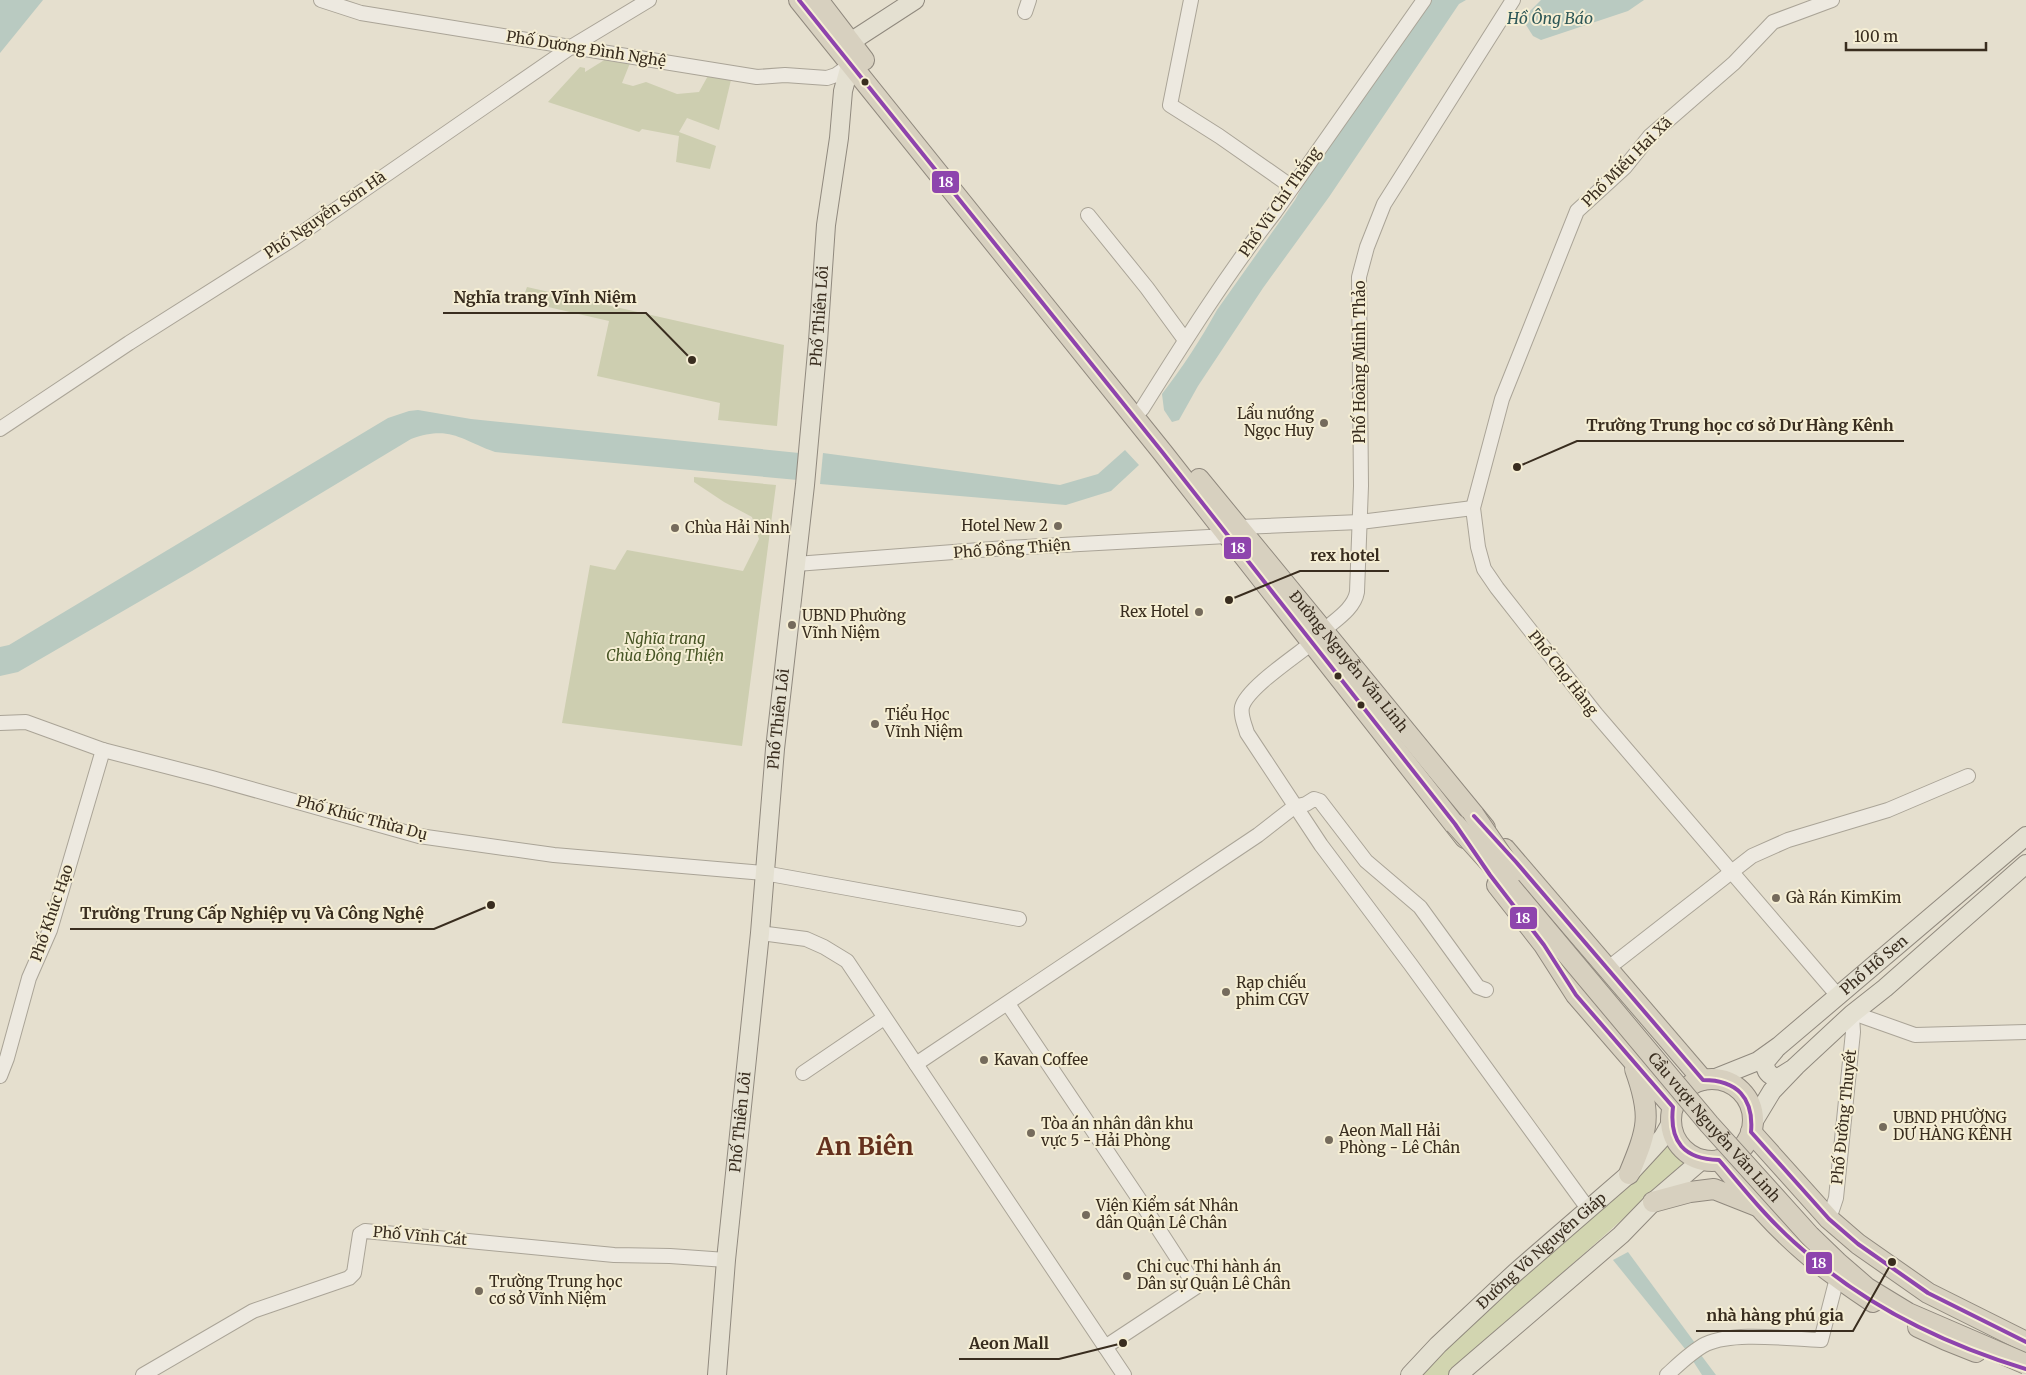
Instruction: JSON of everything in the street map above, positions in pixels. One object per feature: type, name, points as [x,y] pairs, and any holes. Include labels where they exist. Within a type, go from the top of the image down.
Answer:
[{"type":"highway","name":"Đường Nguyễn Văn Linh","points":[[800,0],[852,56],[1318,636],[1649,1018],[1708,1079]]},
{"type":"highway","name":"Đường Nguyễn Văn Linh","points":[[818,0],[852,56]]},
{"type":"highway","name":"Đường Nguyễn Văn Linh","points":[[1318,636],[1455,824],[1490,876],[1544,946],[1576,995],[1627,1053],[1672,1115]]},
{"type":"highway","name":"Cầu vượt Nguyễn Văn Linh","points":[[1474,816],[1507,865],[1598,976],[1820,1228],[1867,1272],[1913,1302],[2026,1348]]},
{"type":"highway","name":"Cầu vượt Nguyễn Văn Linh","points":[[1455,824],[1499,873],[1709,1124],[1810,1236],[1837,1262],[1867,1288],[1908,1313],[2026,1364]]},
{"type":"highway","points":[[1629,1174],[1644,1138],[1647,1115],[1644,1093],[1627,1053],[1647,1043],[1651,1035],[1652,1026],[1649,1018]]},
{"type":"highway","points":[[1708,1079],[1732,1085],[1742,1092],[1752,1112],[1751,1128],[1746,1142],[1730,1156],[1711,1160],[1693,1156],[1677,1141],[1672,1115],[1678,1097],[1685,1089],[1708,1079]]},
{"type":"highway","points":[[1751,1128],[1829,1219],[1863,1248],[1928,1293],[2026,1342]]},
{"type":"highway","points":[[1711,1160],[1803,1251],[1837,1278],[1885,1310],[1946,1340],[2026,1369]]},
{"type":"highway","points":[[1765,1213],[1769,1197],[1785,1184],[1801,1188]]},
{"type":"highway","points":[[1653,1202],[1690,1192],[1714,1189],[1765,1213]]},
{"type":"main road","points":[[852,56],[858,38],[915,0]]},
{"type":"main road","name":"Phố Thiên Lôi","points":[[717,1375],[726,1260],[760,933],[774,749],[805,486],[826,228],[839,138],[843,90],[852,56]]},
{"type":"main road","name":"Phố Hồ Sen","points":[[1708,1079],[1758,1062],[1779,1046],[1839,997],[2026,836]]},
{"type":"main road","name":"Phố Hồ Sen","points":[[1751,1128],[1772,1091],[1796,1066],[1852,1014],[1885,988],[2026,864]]},
{"type":"main road","points":[[1779,1046],[1766,1062],[1767,1072],[1771,1076],[1778,1078],[1796,1066]]},
{"type":"main road","name":"Đường Võ Nguyên Giáp","points":[[1410,1375],[1438,1345],[1516,1272],[1629,1174],[1663,1137],[1672,1115]]},
{"type":"main road","points":[[1458,1375],[1621,1235],[1653,1202],[1711,1160]]},
{"type":"street","name":"Phố Dương Đình Nghệ","points":[[321,0],[361,13],[757,77],[785,75],[827,78],[836,75],[852,56]]},
{"type":"street","name":"Phố Nguyễn Sơn Hà","points":[[0,429],[129,343],[293,239],[572,47],[649,0]]},
{"type":"street","points":[[1191,0],[1170,105],[1219,136],[1292,187]]},
{"type":"street","name":"Phố Vũ Chí Thắng","points":[[1140,416],[1185,340],[1252,242],[1424,0]]},
{"type":"street","name":"Phố Hoàng Minh Thảo","points":[[1513,0],[1384,204],[1367,247],[1359,277],[1360,522],[1356,599],[1351,606],[1318,636],[1250,693],[1242,707],[1242,717],[1247,733],[1294,807],[1588,1210]]},
{"type":"street","name":"Phố Miếu Hai Xã","points":[[1472,508],[1502,399],[1577,211],[1624,167],[1650,136],[1734,63],[1773,22],[1832,0]]},
{"type":"street","points":[[1088,215],[1147,288],[1185,340]]},
{"type":"street","points":[[1233,532],[1360,522],[1472,508]]},
{"type":"street","name":"Phố Chợ Hàng","points":[[1472,508],[1478,547],[1484,569],[1497,588],[1596,714],[1839,997]]},
{"type":"street","name":"Phố Đồng Thiện","points":[[796,564],[1233,532]]},
{"type":"street","name":"Phố Khúc Thừa Dụ","points":[[0,723],[26,722],[103,750],[231,783],[419,836],[554,855],[764,873],[1020,919]]},
{"type":"street","name":"Phố Khúc Hạo","points":[[0,1076],[30,978],[50,930],[103,750]]},
{"type":"street","points":[[1608,969],[1752,856],[1788,840],[1888,810],[1968,776]]},
{"type":"street","points":[[916,1064],[1258,836],[1294,807],[1306,804],[1314,799],[1320,801],[1366,862],[1420,907],[1478,987],[1486,990]]},
{"type":"street","points":[[760,933],[806,939],[847,961],[1124,1375]]},
{"type":"street","points":[[1008,1004],[1196,1287],[1105,1347]]},
{"type":"street","points":[[1852,1014],[1915,1035],[2026,1032]]},
{"type":"street","name":"Phố Đường Thuyết","points":[[1829,1219],[1836,1198],[1840,1163],[1852,1014]]},
{"type":"street","points":[[803,1073],[884,1018]]},
{"type":"street","name":"Phố Vĩnh Cát","points":[[143,1375],[253,1311],[349,1278],[354,1273],[360,1234],[367,1231],[614,1255],[726,1260]]},
{"type":"street","points":[[1667,1375],[1683,1360],[1705,1344],[1727,1337],[1821,1340],[1837,1278]]},
{"type":"green space","points":[[606,59],[630,63],[622,83],[633,86],[646,82],[677,94],[699,92],[709,74],[731,80],[719,130],[687,118],[679,132],[716,146],[710,169],[676,162],[679,136],[642,129],[639,132],[548,102],[580,67],[585,68],[585,72]]},
{"type":"green space","points":[[527,287],[784,345],[777,426],[718,420],[720,403],[597,376],[609,321],[522,301]]},
{"type":"green space","name":"Nghĩa trang Chùa Đồng Thiện","points":[[694,477],[776,485],[742,746],[562,723],[590,565],[615,570],[627,550],[743,571],[759,539],[752,517],[724,502],[694,482]]},
{"type":"green space","points":[[1668,1144],[1685,1163],[1682,1166],[1448,1375],[1415,1375]]},
{"type":"water","points":[[0,0],[43,0],[0,53]]},
{"type":"water","points":[[1432,0],[1466,0],[1459,4],[1329,197],[1263,288],[1198,386],[1179,420],[1172,422],[1164,410],[1162,394],[1191,353],[1217,310],[1295,200],[1305,181]]},
{"type":"water","name":"Hồ Ông Báo","points":[[1541,0],[1644,0],[1628,11],[1541,40],[1533,36],[1526,25],[1529,12]]},
{"type":"water","points":[[418,410],[471,419],[799,453],[798,480],[495,452],[455,436],[436,433],[425,435],[411,439],[192,571],[18,672],[0,676],[0,647],[9,645],[388,418]]},
{"type":"water","points":[[1125,450],[1139,465],[1111,491],[1066,505],[820,484],[823,453],[1060,485],[1098,474]]},
{"type":"water","points":[[1628,1252],[1695,1343],[1686,1350],[1613,1260]]},
{"type":"water","points":[[1701,1355],[1716,1375],[1702,1375],[1693,1361]]},
{"type":"transit line","name":"18","points":[[799,0],[1163,453],[1455,824],[1490,875],[1544,945],[1576,995],[1673,1107],[1672,1119],[1674,1130],[1681,1146],[1696,1156],[1719,1160],[1764,1212],[1794,1242],[1846,1284],[1902,1319],[1963,1347],[2026,1369]]},
{"type":"transit line","name":"18","points":[[1474,816],[1516,862],[1703,1080],[1725,1083],[1741,1093],[1750,1110],[1751,1132],[1829,1219],[1858,1244],[1928,1293],[2026,1342]]},
{"type":"place","name":"Nghĩa trang Vĩnh Niệm","points":[[692,360]]},
{"type":"place","name":"Lẩu nướng Ngọc Huy","points":[[1324,423]]},
{"type":"place","name":"Trường Trung học cơ sở Dư Hàng Kênh","points":[[1517,467]]},
{"type":"place","name":"Hotel New 2","points":[[1058,526]]},
{"type":"place","name":"Chùa Hải Ninh","points":[[675,528]]},
{"type":"place","name":"rex hotel","points":[[1229,600]]},
{"type":"place","name":"Rex Hotel","points":[[1199,612]]},
{"type":"place","name":"UBND Phường Vĩnh Niệm","points":[[792,625]]},
{"type":"place","name":"Tiểu Học Vĩnh Niệm","points":[[875,724]]},
{"type":"place","name":"Gà Rán KimKim","points":[[1776,898]]},
{"type":"place","name":"Trường Trung Cấp Nghiệp vụ Và Công Nghệ","points":[[491,905]]},
{"type":"place","name":"Rạp chiếu phim CGV","points":[[1226,992]]},
{"type":"place","name":"Kavan Coffee","points":[[984,1060]]},
{"type":"place","name":"UBND PHƯỜNG DƯ HÀNG KÊNH","points":[[1883,1127]]},
{"type":"place","name":"Tòa án nhân dân khu vực 5 - Hải Phòng","points":[[1031,1133]]},
{"type":"place","name":"Aeon Mall Hải Phòng - Lê Chân","points":[[1329,1140]]},
{"type":"place","name":"Viện Kiểm sát Nhân dân Quận Lê Chân","points":[[1086,1215]]},
{"type":"place","name":"nhà hàng phú gia","points":[[1892,1262]]},
{"type":"place","name":"Chi cục Thi hành án Dân sự Quận Lê Chân","points":[[1127,1276]]},
{"type":"place","name":"Trường Trung học cơ sở Vĩnh Niệm","points":[[479,1291]]},
{"type":"place","name":"Aeon Mall","points":[[1123,1343]]},
{"type":"district","name":"An Biên","points":[[865,1146]]}]
